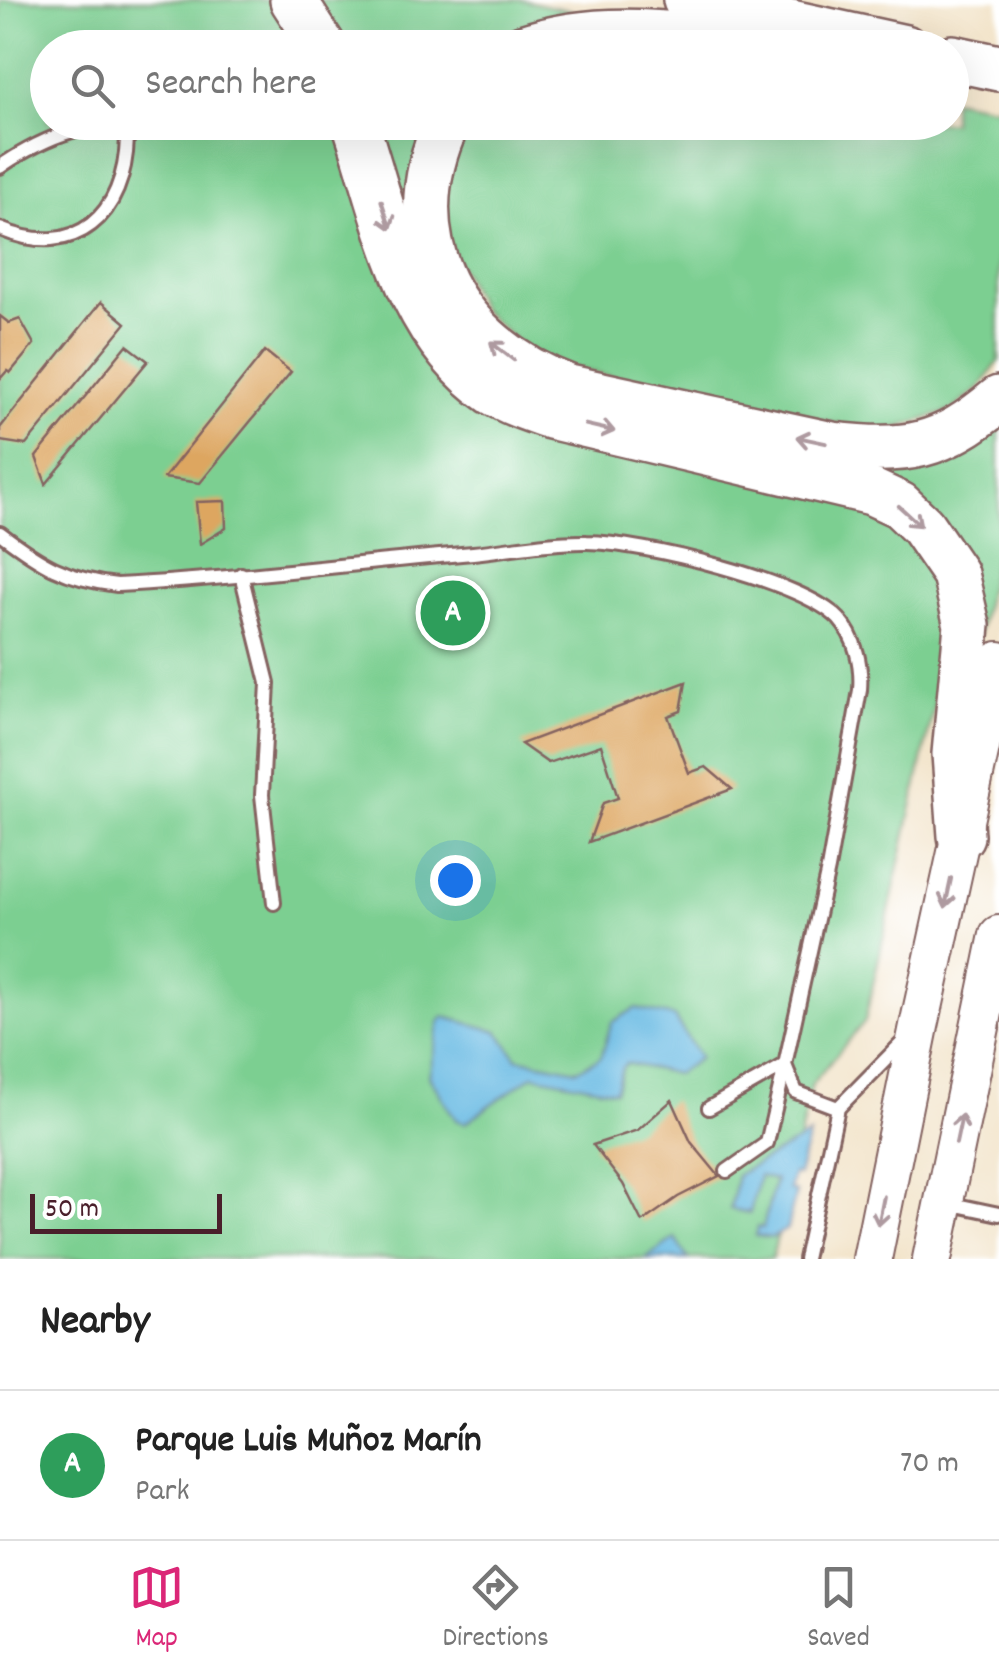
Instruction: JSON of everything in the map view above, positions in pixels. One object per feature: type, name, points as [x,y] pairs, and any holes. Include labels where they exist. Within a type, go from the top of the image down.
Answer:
[{"type":"highway","points":[[293,0],[312,30]]},
{"type":"highway","points":[[686,0],[823,30]]},
{"type":"highway","points":[[362,140],[407,278],[434,336],[493,392],[550,416],[872,492],[900,505],[922,526],[955,574],[967,625],[955,754],[960,836]]},
{"type":"highway","points":[[439,140],[427,186],[427,231],[434,265],[454,302],[482,335],[521,366],[545,379],[569,388],[832,444],[868,448],[900,449],[930,443],[973,421],[999,399]]},
{"type":"main road","points":[[872,1259],[999,661]]},
{"type":"main road","points":[[932,1259],[999,935]]},
{"type":"lane","points":[[0,167],[53,140]]},
{"type":"lane","points":[[0,229],[49,241],[67,239],[79,231],[107,210],[114,197],[127,140]]},
{"type":"lane","points":[[0,533],[51,570],[100,583],[130,584],[600,542],[754,575],[798,592],[829,610],[846,628],[861,674],[828,869],[767,1143],[727,1170]]},
{"type":"lane","points":[[242,574],[268,683],[262,796],[274,904]]},
{"type":"lane","points":[[805,1259],[838,1108],[919,1026]]},
{"type":"lane","points":[[709,1108],[785,1065]]},
{"type":"lane","points":[[785,1065],[796,1092],[838,1108]]},
{"type":"lane","points":[[944,1202],[999,1214]]},
{"type":"green space","points":[[0,0],[267,0],[297,30],[30,30],[30,140],[347,140],[398,298],[861,506],[906,538],[935,577],[954,635],[946,690],[937,693],[865,1021],[812,1084],[772,1259],[0,1259]]},
{"type":"green space","points":[[310,0],[522,0],[595,16],[523,30],[330,30]]},
{"type":"green space","points":[[969,102],[999,108],[999,361],[979,389],[951,411],[881,433],[540,362],[481,310],[448,244],[441,193],[458,140],[969,140]]},
{"type":"green space","points":[[377,140],[425,140],[402,218]]},
{"type":"green space","points":[[999,412],[999,537],[978,638],[859,462]]},
{"type":"water","points":[[636,1008],[674,1017],[700,1058],[676,1074],[626,1063],[615,1091],[533,1075],[465,1123],[456,1120],[429,1076],[444,1017],[498,1031],[517,1058],[577,1070],[601,1057],[612,1022]]},
{"type":"water","points":[[809,1135],[798,1175],[793,1174],[789,1190],[796,1192],[787,1229],[772,1238],[756,1236],[758,1227],[763,1228],[775,1180],[759,1176],[750,1213],[730,1209],[737,1175]]},
{"type":"water","points":[[675,1238],[688,1259],[645,1259]]},
{"type":"building","points":[[101,302],[126,323],[26,445],[0,441],[0,428]]},
{"type":"building","points":[[0,316],[9,323],[20,319],[34,344],[0,379]]},
{"type":"building","points":[[127,345],[148,361],[46,484],[36,457]]},
{"type":"building","points":[[265,351],[291,372],[200,483],[164,478]]},
{"type":"building","points":[[225,501],[226,528],[200,544],[196,502]]},
{"type":"building","points":[[686,682],[681,711],[668,716],[689,773],[706,767],[732,789],[589,842],[603,803],[618,798],[601,745],[548,763],[521,744]]},
{"type":"building","points":[[672,1100],[691,1142],[719,1176],[642,1222],[623,1184],[593,1145],[638,1130]]},
{"type":"place","name":"Parque Luis Muñoz Marín","points":[[453,613]]}]
